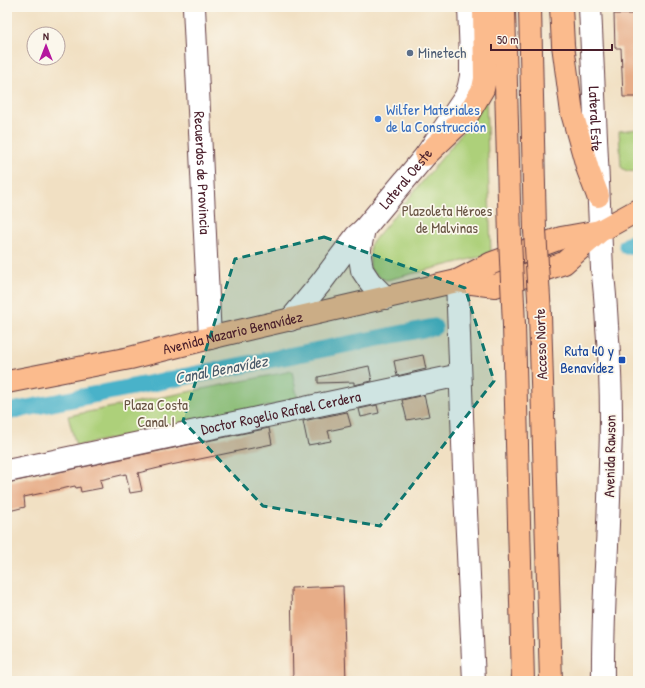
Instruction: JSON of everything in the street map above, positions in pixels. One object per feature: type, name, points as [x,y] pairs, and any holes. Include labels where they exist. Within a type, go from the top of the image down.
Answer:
[{"type":"main road","points":[[426,155],[467,116],[482,89],[485,79],[484,7]]},
{"type":"main road","name":"Acceso Norte","points":[[504,7],[523,681]]},
{"type":"main road","name":"Acceso Norte","points":[[530,7],[535,230],[540,316],[551,681]]},
{"type":"main road","points":[[561,7],[563,46],[572,113],[588,170],[598,196]]},
{"type":"main road","name":"Avenida Nazario Benavídez","points":[[7,382],[130,358],[457,281],[492,263],[561,238],[600,231],[638,210]]},
{"type":"street","name":"Recuerdos de Provincia","points":[[194,7],[210,338]]},
{"type":"street","name":"Lateral Oeste","points":[[386,298],[370,282],[362,270],[360,248],[364,229],[426,155],[466,96],[469,86],[471,58],[469,7]]},
{"type":"street","name":"Lateral Este","points":[[590,7],[600,231]]},
{"type":"street","points":[[290,320],[320,284],[356,236],[364,229]]},
{"type":"street","name":"Avenida Rawson","points":[[600,231],[609,354],[611,426],[603,681]]},
{"type":"street","points":[[457,281],[474,681]]},
{"type":"street","name":"Doctor Rogelio Rafael Cerdera","points":[[7,471],[460,374]]},
{"type":"highlighted area","points":[[324,237],[465,288],[494,381],[380,526],[263,506],[183,421],[235,259]]},
{"type":"green space","name":"Plazoleta Héroes de Malvinas","points":[[486,96],[491,254],[387,280],[381,278],[370,269],[370,245],[451,147]]},
{"type":"green space","points":[[638,129],[638,171],[633,172],[625,170],[621,167],[619,131]]},
{"type":"green space","name":"Plaza Costa Canal I","points":[[292,371],[298,400],[76,446],[68,416]]},
{"type":"building","points":[[614,14],[638,14],[638,97],[623,97],[621,48],[615,48]]},
{"type":"building","points":[[423,355],[426,369],[397,376],[394,361]]},
{"type":"building","points":[[369,366],[372,381],[354,385],[354,382],[318,383],[318,377]]},
{"type":"building","points":[[424,395],[429,416],[407,420],[402,400]]},
{"type":"building","points":[[377,405],[379,413],[361,417],[359,409]]},
{"type":"building","points":[[347,412],[351,426],[328,431],[331,441],[308,445],[303,421]]},
{"type":"building","points":[[269,428],[272,444],[138,473],[142,491],[130,493],[126,474],[100,480],[102,488],[81,492],[80,487],[76,488],[75,486],[24,497],[25,507],[9,511],[7,501],[7,483]]},
{"type":"building","points":[[343,586],[346,681],[293,681],[291,588]]},
{"type":"waterway","name":"Canal Benavídez","points":[[627,246],[638,240]]},
{"type":"waterway","name":"Canal Benavídez","points":[[7,412],[434,327]]},
{"type":"place","name":"Minetech","points":[[410,53]]},
{"type":"place","name":"Wilfer Materiales de la Construcción","points":[[378,119]]},
{"type":"place","name":"Ruta 40 y Benavídez","points":[[622,360]]}]
